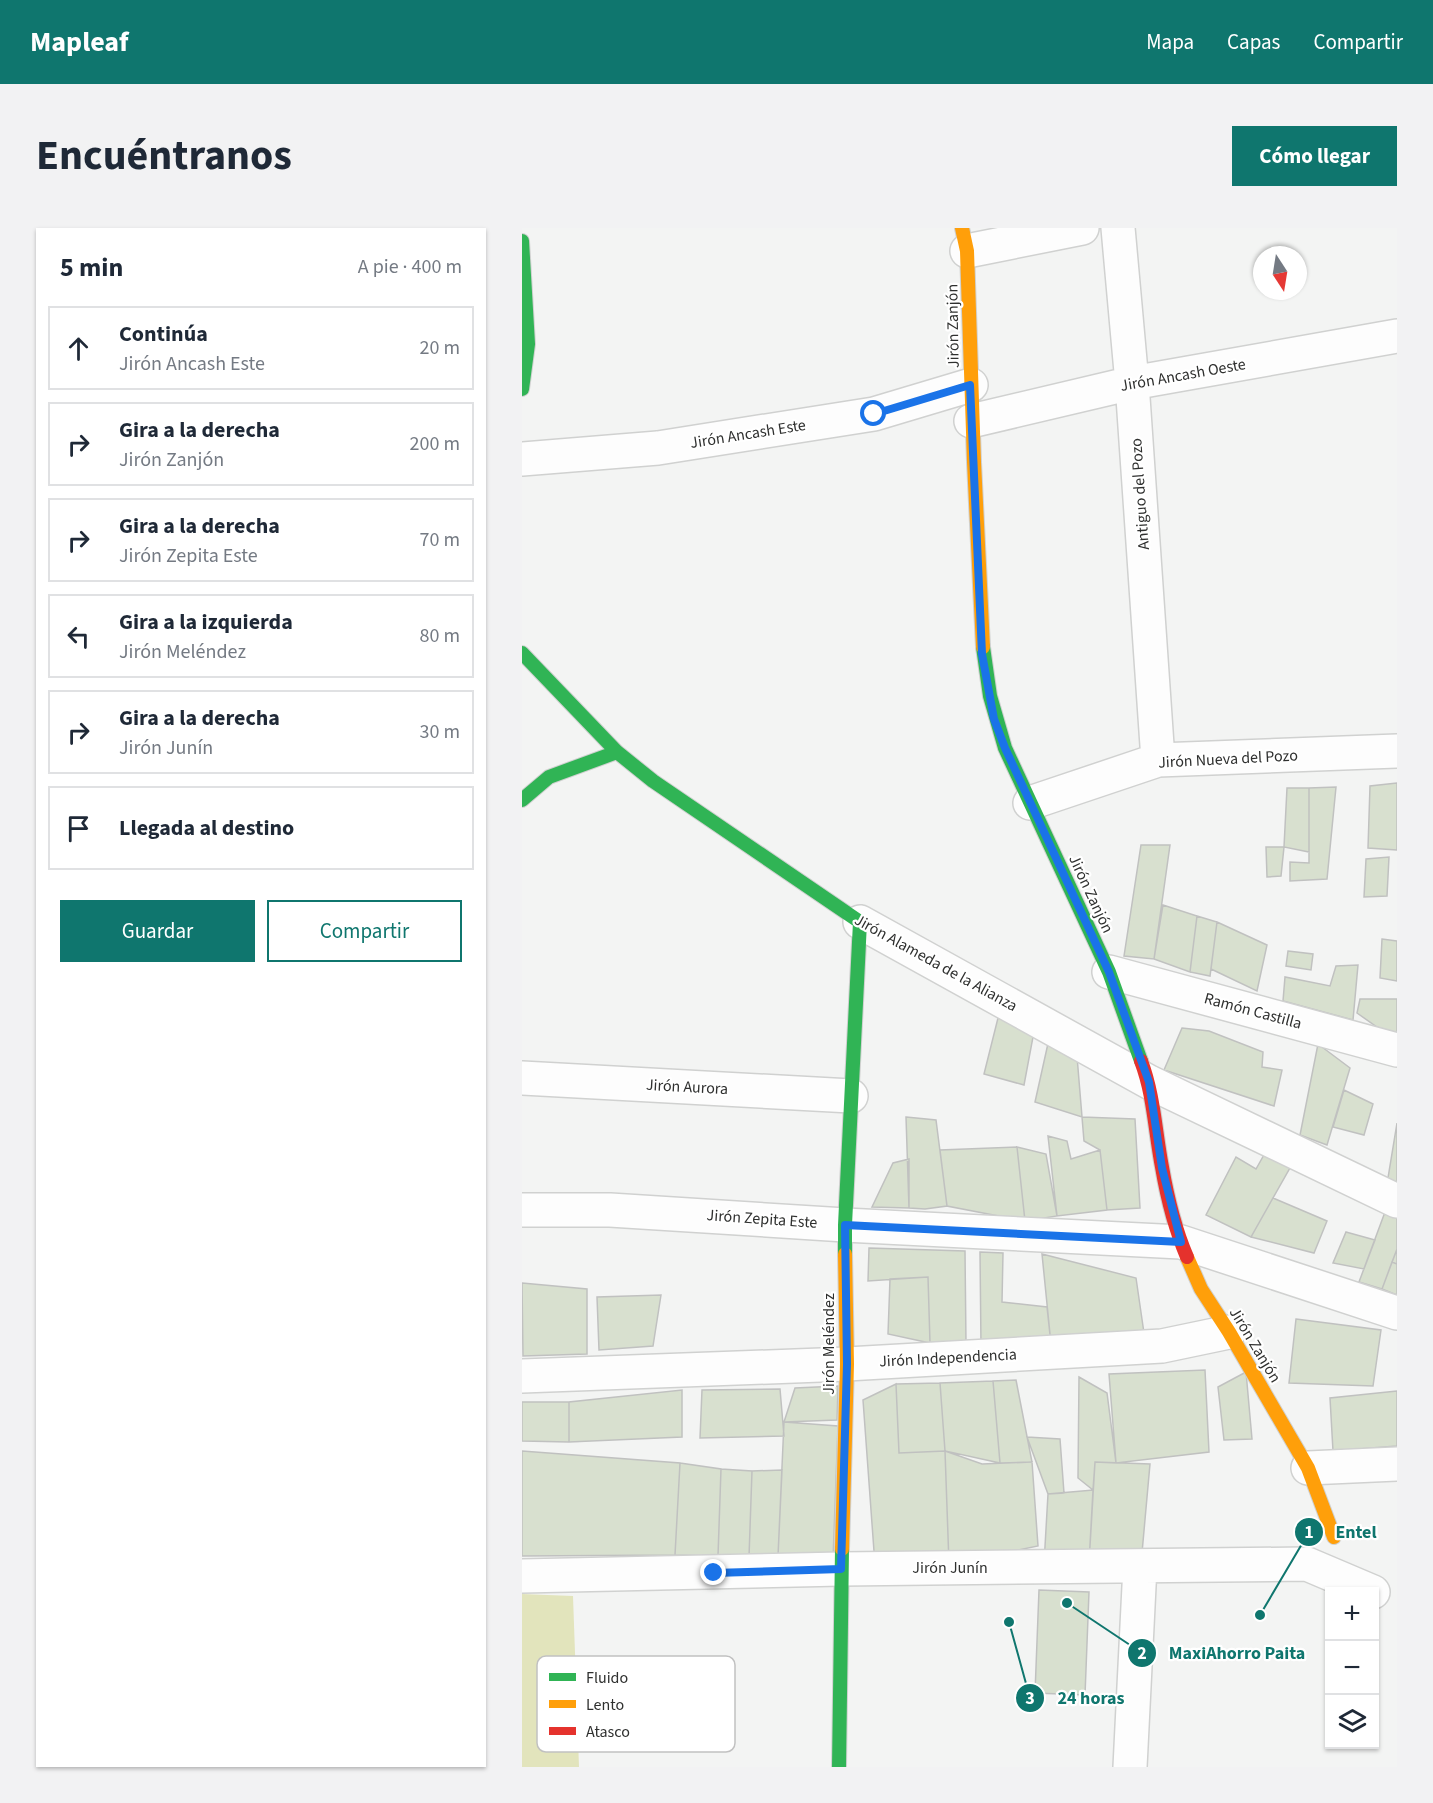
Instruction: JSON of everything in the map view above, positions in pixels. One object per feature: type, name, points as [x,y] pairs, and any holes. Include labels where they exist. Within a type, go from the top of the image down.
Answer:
[{"type":"street","points":[[965,239],[1082,228]]},
{"type":"street","name":"Antiguo del Pozo","points":[[1118,228],[1132,383],[1158,760]]},
{"type":"street","name":"Jirón Zanjón","points":[[965,239],[982,654],[994,719],[1005,748],[1109,972],[1149,1082],[1162,1168],[1181,1242],[1201,1289],[1229,1332],[1308,1468],[1334,1537]]},
{"type":"street","points":[[522,242],[528,345],[522,390]]},
{"type":"street","name":"Jirón Ancash Oeste","points":[[971,421],[1132,383],[1397,336]]},
{"type":"street","name":"Jirón Ancash Este","points":[[522,459],[658,448],[874,414],[970,385]]},
{"type":"street","name":"Jirón Alameda de la Alianza","points":[[522,653],[617,752],[653,781],[860,922],[1149,1082],[1397,1201]]},
{"type":"street","points":[[522,800],[549,777],[617,752]]},
{"type":"street","name":"Jirón Nueva del Pozo","points":[[1030,803],[1158,760],[1397,752]]},
{"type":"street","name":"Jirón Meléndez","points":[[839,1767],[841,1569],[847,1364],[845,1225],[860,922]]},
{"type":"street","name":"Ramón Castilla","points":[[1109,972],[1397,1050]]},
{"type":"street","name":"Jirón Aurora","points":[[522,1078],[851,1096]]},
{"type":"street","name":"Jirón Zepita Este","points":[[522,1210],[610,1210],[845,1225],[1181,1242],[1397,1313]]},
{"type":"street","name":"Jirón Independencia","points":[[522,1376],[847,1364],[1162,1346],[1229,1332]]},
{"type":"street","points":[[1308,1468],[1397,1464]]},
{"type":"street","name":"Jirón Junín","points":[[522,1576],[841,1569],[1307,1564],[1362,1587]]},
{"type":"street","points":[[1130,1767],[1140,1566]]},
{"type":"street","name":"Jirón Junín","points":[[1379,1594],[1397,1602]]},
{"type":"green space","points":[[522,1594],[573,1596],[575,1656],[537,1656],[537,1752],[578,1752],[579,1767],[522,1767]]},
{"type":"building","points":[[1397,783],[1397,850],[1368,848],[1370,786]]},
{"type":"building","points":[[1336,787],[1327,879],[1290,881],[1290,862],[1309,863],[1309,788]]},
{"type":"building","points":[[1287,788],[1309,788],[1309,852],[1284,847]]},
{"type":"building","points":[[1141,845],[1170,845],[1154,959],[1124,956]]},
{"type":"building","points":[[1266,847],[1284,847],[1281,876],[1267,877]]},
{"type":"building","points":[[1389,857],[1387,896],[1364,897],[1366,859]]},
{"type":"building","points":[[1163,905],[1197,916],[1190,972],[1154,959]]},
{"type":"building","points":[[1197,916],[1217,922],[1210,976],[1190,972]]},
{"type":"building","points":[[1217,922],[1267,945],[1257,991],[1211,969]]},
{"type":"building","points":[[1382,939],[1397,941],[1397,981],[1380,978]]},
{"type":"building","points":[[1288,951],[1313,954],[1311,970],[1286,966]]},
{"type":"building","points":[[1358,965],[1353,1020],[1283,1001],[1285,977],[1330,986],[1336,966]]},
{"type":"building","points":[[1360,999],[1397,999],[1397,1035],[1377,1027],[1357,1013]]},
{"type":"building","points":[[1002,1002],[1036,1021],[1024,1085],[984,1074]]},
{"type":"building","points":[[1182,1028],[1209,1031],[1263,1052],[1262,1067],[1282,1070],[1274,1106],[1164,1070]]},
{"type":"building","points":[[1051,1030],[1076,1044],[1082,1117],[1035,1102]]},
{"type":"building","points":[[1318,1044],[1350,1068],[1327,1145],[1300,1135]]},
{"type":"building","points":[[1344,1090],[1373,1104],[1364,1135],[1333,1127]]},
{"type":"building","points":[[906,1117],[936,1120],[947,1206],[925,1209],[909,1208]]},
{"type":"building","points":[[1082,1117],[1135,1119],[1140,1208],[1107,1210],[1100,1150],[1084,1141]]},
{"type":"building","points":[[1397,1123],[1397,1188],[1387,1184]]},
{"type":"building","points":[[1048,1136],[1067,1141],[1071,1159],[1100,1150],[1107,1210],[1057,1216]]},
{"type":"building","points":[[1269,1146],[1295,1159],[1251,1237],[1206,1215],[1236,1157],[1256,1169]]},
{"type":"building","points":[[1017,1147],[1025,1221],[947,1206],[940,1150]]},
{"type":"building","points":[[1017,1147],[1046,1154],[1057,1216],[1025,1221]]},
{"type":"building","points":[[909,1159],[909,1208],[872,1207],[893,1163]]},
{"type":"building","points":[[1273,1198],[1327,1221],[1314,1253],[1251,1237]]},
{"type":"building","points":[[1388,1204],[1397,1208],[1397,1249],[1382,1289],[1359,1282]]},
{"type":"building","points":[[1346,1232],[1375,1240],[1364,1269],[1333,1263]]},
{"type":"building","points":[[869,1248],[965,1251],[966,1344],[930,1343],[928,1277],[868,1281]]},
{"type":"building","points":[[1397,1249],[1397,1264],[1392,1262]]},
{"type":"building","points":[[980,1252],[1003,1253],[1002,1302],[1047,1307],[1051,1344],[981,1346]]},
{"type":"building","points":[[1042,1254],[1136,1278],[1144,1333],[1051,1344]]},
{"type":"building","points":[[1392,1262],[1397,1264],[1397,1295],[1382,1289]]},
{"type":"building","points":[[928,1277],[930,1343],[888,1334],[890,1279]]},
{"type":"building","points":[[522,1283],[587,1289],[587,1354],[523,1356]]},
{"type":"building","points":[[661,1295],[653,1346],[599,1350],[597,1297]]},
{"type":"building","points":[[1296,1319],[1381,1330],[1373,1386],[1289,1383]]},
{"type":"building","points":[[1205,1370],[1209,1452],[1116,1463],[1109,1374]]},
{"type":"building","points":[[1246,1372],[1252,1439],[1224,1440],[1218,1387]]},
{"type":"building","points":[[1079,1377],[1107,1393],[1116,1463],[1095,1462],[1093,1490],[1078,1478]]},
{"type":"building","points":[[1016,1380],[1032,1462],[1000,1463],[993,1381]]},
{"type":"building","points":[[993,1381],[1000,1463],[945,1451],[940,1383]]},
{"type":"building","points":[[940,1383],[945,1451],[899,1453],[896,1384]]},
{"type":"building","points":[[896,1384],[899,1453],[945,1451],[949,1564],[875,1565],[863,1400]]},
{"type":"building","points":[[838,1386],[837,1420],[784,1422],[795,1388]]},
{"type":"building","points":[[780,1389],[784,1436],[700,1438],[702,1390]]},
{"type":"building","points":[[682,1390],[682,1437],[569,1442],[569,1402]]},
{"type":"building","points":[[1397,1391],[1397,1446],[1333,1451],[1330,1398]]},
{"type":"building","points":[[522,1402],[569,1402],[569,1442],[522,1441]]},
{"type":"building","points":[[784,1422],[838,1426],[833,1559],[778,1556]]},
{"type":"building","points":[[1027,1437],[1060,1439],[1064,1493],[1048,1494]]},
{"type":"building","points":[[522,1451],[680,1463],[675,1555],[522,1556]]},
{"type":"building","points":[[945,1451],[982,1464],[1032,1462],[1038,1546],[949,1564]]},
{"type":"building","points":[[1095,1462],[1150,1464],[1141,1564],[1089,1563]]},
{"type":"building","points":[[680,1463],[721,1469],[718,1556],[675,1555]]},
{"type":"building","points":[[721,1469],[752,1471],[749,1557],[718,1556]]},
{"type":"building","points":[[782,1470],[778,1556],[749,1557],[752,1471]]},
{"type":"building","points":[[1093,1490],[1089,1563],[1044,1564],[1048,1494]]},
{"type":"building","points":[[1039,1590],[1089,1592],[1085,1695],[1035,1693]]},
{"type":"traffic: fast","points":[[522,241],[528,344],[522,389]]},
{"type":"traffic: fast","points":[[983,647],[990,696],[1005,748],[1109,972],[1141,1061]]},
{"type":"traffic: fast","points":[[522,653],[617,752],[653,781],[860,922],[845,1254]]},
{"type":"traffic: fast","points":[[522,800],[549,777],[617,752]]},
{"type":"traffic: fast","points":[[839,1767],[842,1549]]},
{"type":"traffic: slow","points":[[962,228],[967,251],[983,647]]},
{"type":"traffic: slow","points":[[842,1549],[847,1364],[845,1254]]},
{"type":"traffic: slow","points":[[1187,1257],[1201,1289],[1229,1332],[1308,1468],[1334,1537]]},
{"type":"traffic: jam","points":[[1141,1061],[1152,1100],[1169,1201],[1187,1257]]},
{"type":"place","name":"MaxiAhorro Paita","points":[[1067,1603]]},
{"type":"place","name":"Entel","points":[[1260,1615]]},
{"type":"place","name":"24 horas","points":[[1009,1622]]},
{"type":"route","points":[[714,1573],[841,1569],[847,1364],[845,1225],[1181,1242],[1162,1168],[1149,1082],[1109,972],[1005,748],[994,719],[982,654],[970,385],[874,414]]}]
